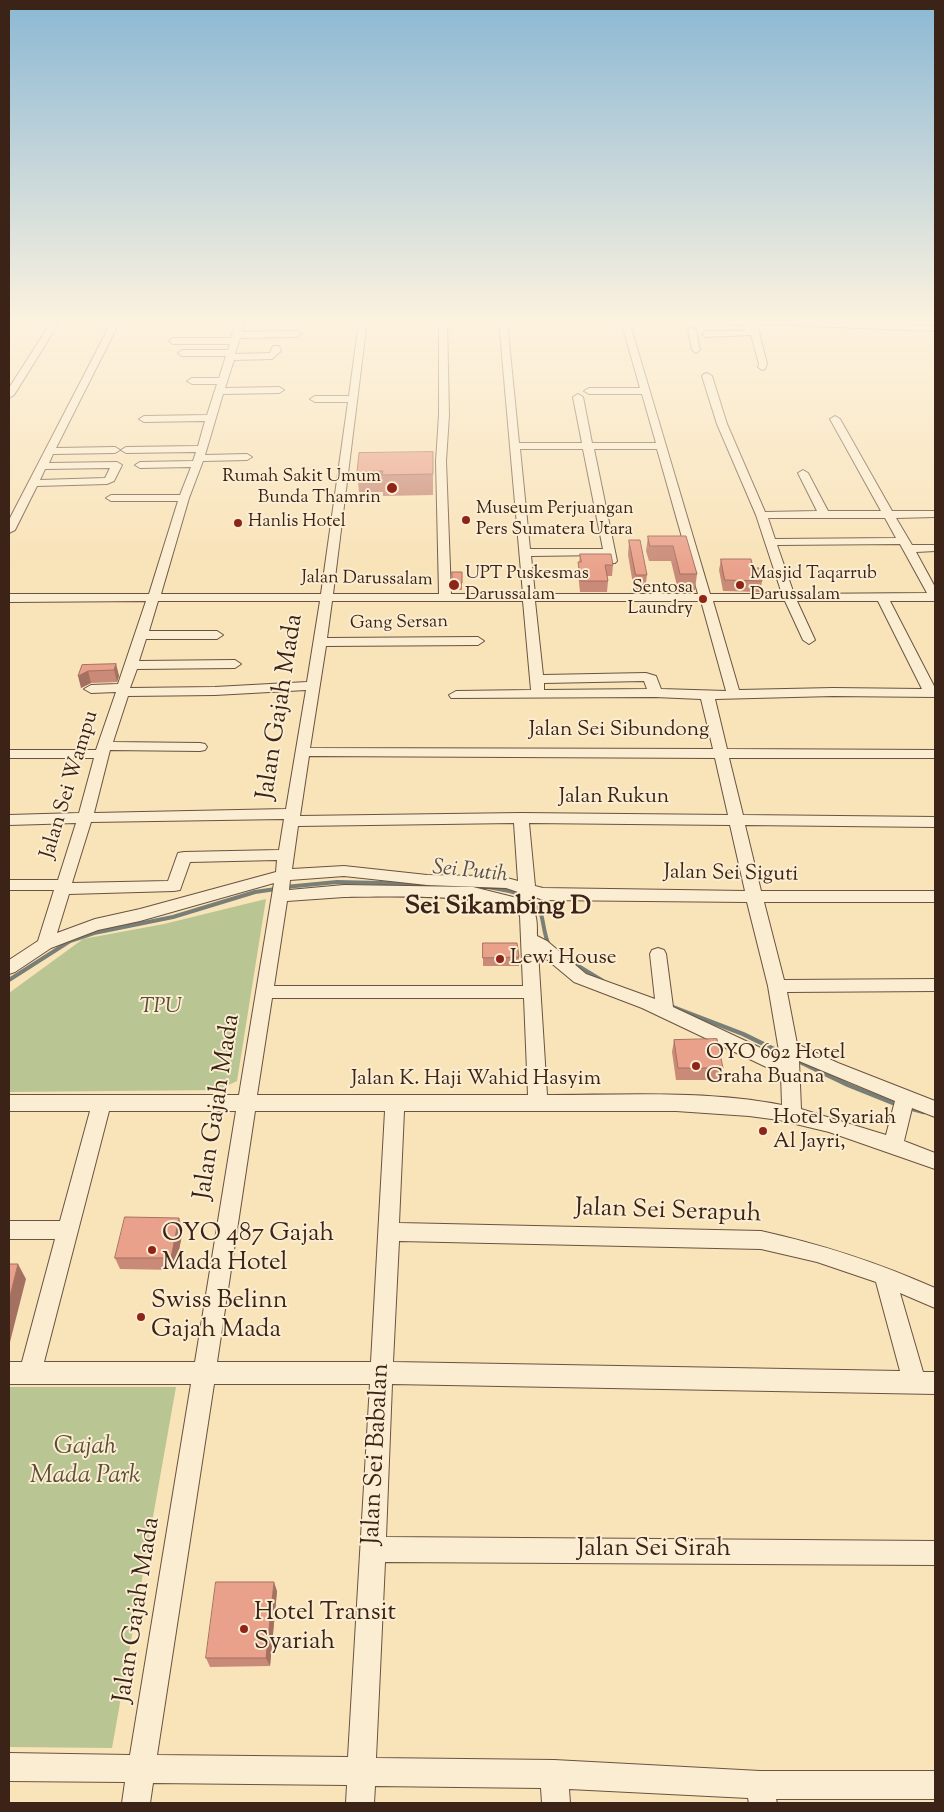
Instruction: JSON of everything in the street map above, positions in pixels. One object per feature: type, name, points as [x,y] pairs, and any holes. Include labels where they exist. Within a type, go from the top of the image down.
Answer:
[{"type":"street","points":[[9,530],[74,406]]},
{"type":"street","name":"Jalan Sei Wampu","points":[[45,944],[85,818],[103,750],[215,406]]},
{"type":"street","name":"Jalan Gajah Mada","points":[[136,1803],[327,597],[352,406]]},
{"type":"street","points":[[444,406],[441,461],[444,599]]},
{"type":"street","points":[[512,406],[538,693]]},
{"type":"street","points":[[524,552],[610,557],[580,406]]},
{"type":"street","points":[[649,406],[734,695]]},
{"type":"street","points":[[717,406],[725,431],[761,515],[789,597],[809,640]]},
{"type":"street","points":[[144,419],[212,418]]},
{"type":"street","points":[[834,419],[935,597]]},
{"type":"street","points":[[516,446],[662,446]]},
{"type":"street","points":[[51,451],[120,450],[199,457],[247,457]]},
{"type":"street","points":[[140,465],[199,457]]},
{"type":"street","points":[[31,487],[108,480],[117,465],[42,466]]},
{"type":"street","points":[[803,473],[823,514]]},
{"type":"street","points":[[31,487],[99,491]]},
{"type":"street","points":[[111,498],[184,498]]},
{"type":"street","points":[[761,515],[935,514]]},
{"type":"street","points":[[769,542],[905,545],[935,548]]},
{"type":"street","points":[[615,584],[618,598]]},
{"type":"street","points":[[81,588],[155,591]]},
{"type":"street","name":"Jalan Darussalam","points":[[9,598],[155,591],[444,599],[935,597]]},
{"type":"street","points":[[456,695],[538,693],[734,695],[833,692],[933,693],[882,597]]},
{"type":"street","points":[[140,635],[217,635]]},
{"type":"street","name":"Gang Sersan","points":[[320,642],[478,641]]},
{"type":"street","points":[[131,664],[235,664]]},
{"type":"street","points":[[538,679],[646,677],[651,678],[655,693]]},
{"type":"street","points":[[91,689],[215,691],[312,686]]},
{"type":"street","points":[[707,695],[777,986],[789,1058],[792,1115]]},
{"type":"street","points":[[9,754],[200,747]]},
{"type":"street","name":"Jalan Sei Sibundong","points":[[303,752],[935,754]]},
{"type":"street","name":"Jalan Rukun","points":[[9,820],[85,818],[521,818],[935,822]]},
{"type":"street","points":[[521,818],[523,896],[528,916],[530,940],[531,992],[538,1104]]},
{"type":"street","points":[[9,885],[62,887],[174,886],[184,857],[286,855]]},
{"type":"street","name":"Jalan Sei Siguti","points":[[45,944],[95,924],[282,885],[344,891],[473,893],[523,896],[543,894],[935,896]]},
{"type":"street","points":[[530,940],[541,945],[580,978],[591,984],[648,1003],[664,1006],[789,1058],[884,1090],[904,1103],[935,1109]]},
{"type":"street","points":[[9,968],[16,956],[45,944]]},
{"type":"street","points":[[658,954],[664,1006]]},
{"type":"street","points":[[777,986],[935,985]]},
{"type":"street","points":[[265,992],[531,992]]},
{"type":"street","name":"Jalan K. Haji Wahid Hasyim","points":[[9,1103],[247,1105],[676,1104],[734,1107],[792,1115],[893,1145],[935,1161]]},
{"type":"street","points":[[102,1103],[68,1230],[19,1373],[382,1373],[925,1383],[885,1277]]},
{"type":"street","points":[[893,1145],[904,1103]]},
{"type":"street","name":"Jalan Sei Babalan","points":[[360,1803],[395,1104]]},
{"type":"street","points":[[9,1230],[68,1230]]},
{"type":"street","name":"Jalan Sei Serapuh","points":[[389,1232],[761,1240],[817,1253],[885,1277],[935,1298]]},
{"type":"street","name":"Jalan Sei Sirah","points":[[373,1549],[935,1553]]},
{"type":"street","points":[[9,1767],[142,1767],[554,1774],[762,1794],[935,1785]]},
{"type":"street","points":[[554,1774],[556,1803]]},
{"type":"green space","name":"TPU","points":[[266,899],[237,1081],[218,1090],[9,1092],[9,993],[83,939],[164,924]]},
{"type":"green space","name":"Gajah Mada Park","points":[[9,1387],[176,1387],[112,1748],[9,1747]]},
{"type":"building","points":[[433,452],[433,474],[382,475],[383,471],[357,472],[359,453]]},
{"type":"building","points":[[648,536],[686,536],[697,574],[680,574],[673,546],[650,546]]},
{"type":"building","points":[[629,540],[640,540],[647,575],[636,575]]},
{"type":"building","points":[[580,554],[611,554],[613,565],[605,565],[608,581],[581,581],[578,562],[581,562]]},
{"type":"building","points":[[721,559],[751,559],[753,568],[759,568],[762,581],[725,580]]},
{"type":"building","points":[[452,572],[462,572],[462,583],[453,583]]},
{"type":"building","points":[[116,664],[114,670],[88,671],[78,676],[82,665]]},
{"type":"building","points":[[483,943],[517,943],[519,957],[483,958]]},
{"type":"building","points":[[717,1039],[723,1068],[678,1068],[674,1040]]},
{"type":"building","name":"OYO 487 Gajah Mada Hotel","points":[[125,1217],[179,1218],[171,1258],[115,1258]]},
{"type":"building","points":[[9,1264],[18,1264],[9,1300]]},
{"type":"building","name":"Hotel Transit Syariah","points":[[216,1582],[274,1582],[266,1658],[206,1658]]},
{"type":"waterway","name":"Sei Putih","points":[[285,887],[337,882],[425,884]]},
{"type":"waterway","name":"Sei Putih","points":[[482,886],[516,893],[531,900],[541,914],[549,945]]},
{"type":"waterway","name":"Sei Putih","points":[[9,980],[70,941],[94,933],[173,917],[255,892],[276,889]]},
{"type":"waterway","name":"Sei Putih","points":[[570,961],[603,981]]},
{"type":"waterway","name":"Sei Putih","points":[[670,1006],[743,1034],[784,1054]]},
{"type":"waterway","name":"Sei Putih","points":[[794,1059],[848,1085],[898,1105]]},
{"type":"waterway","name":"Sei Putih","points":[[909,1108],[924,1112]]},
{"type":"place","name":"Rumah Sakit Umum Bunda Thamrin","points":[[392,488]]},
{"type":"place","name":"Museum Perjuangan Pers Sumatera Utara","points":[[466,520]]},
{"type":"place","name":"Hanlis Hotel","points":[[238,523]]},
{"type":"place","name":"UPT Puskesmas Darussalam","points":[[454,585]]},
{"type":"place","name":"Masjid Taqarrub Darussalam","points":[[740,585]]},
{"type":"place","name":"Sentosa Laundry","points":[[703,599]]},
{"type":"place","name":"Lewi House","points":[[500,959]]},
{"type":"place","name":"OYO 692 Hotel Graha Buana","points":[[696,1066]]},
{"type":"place","name":"Hotel Syariah Al Jayri,","points":[[763,1131]]},
{"type":"place","name":"OYO 487 Gajah Mada Hotel","points":[[152,1250]]},
{"type":"place","name":"Swiss Belinn Gajah Mada","points":[[141,1317]]},
{"type":"place","name":"Hotel Transit Syariah","points":[[244,1629]]},
{"type":"district","name":"Sei Sikambing D","points":[[498,909]]}]
